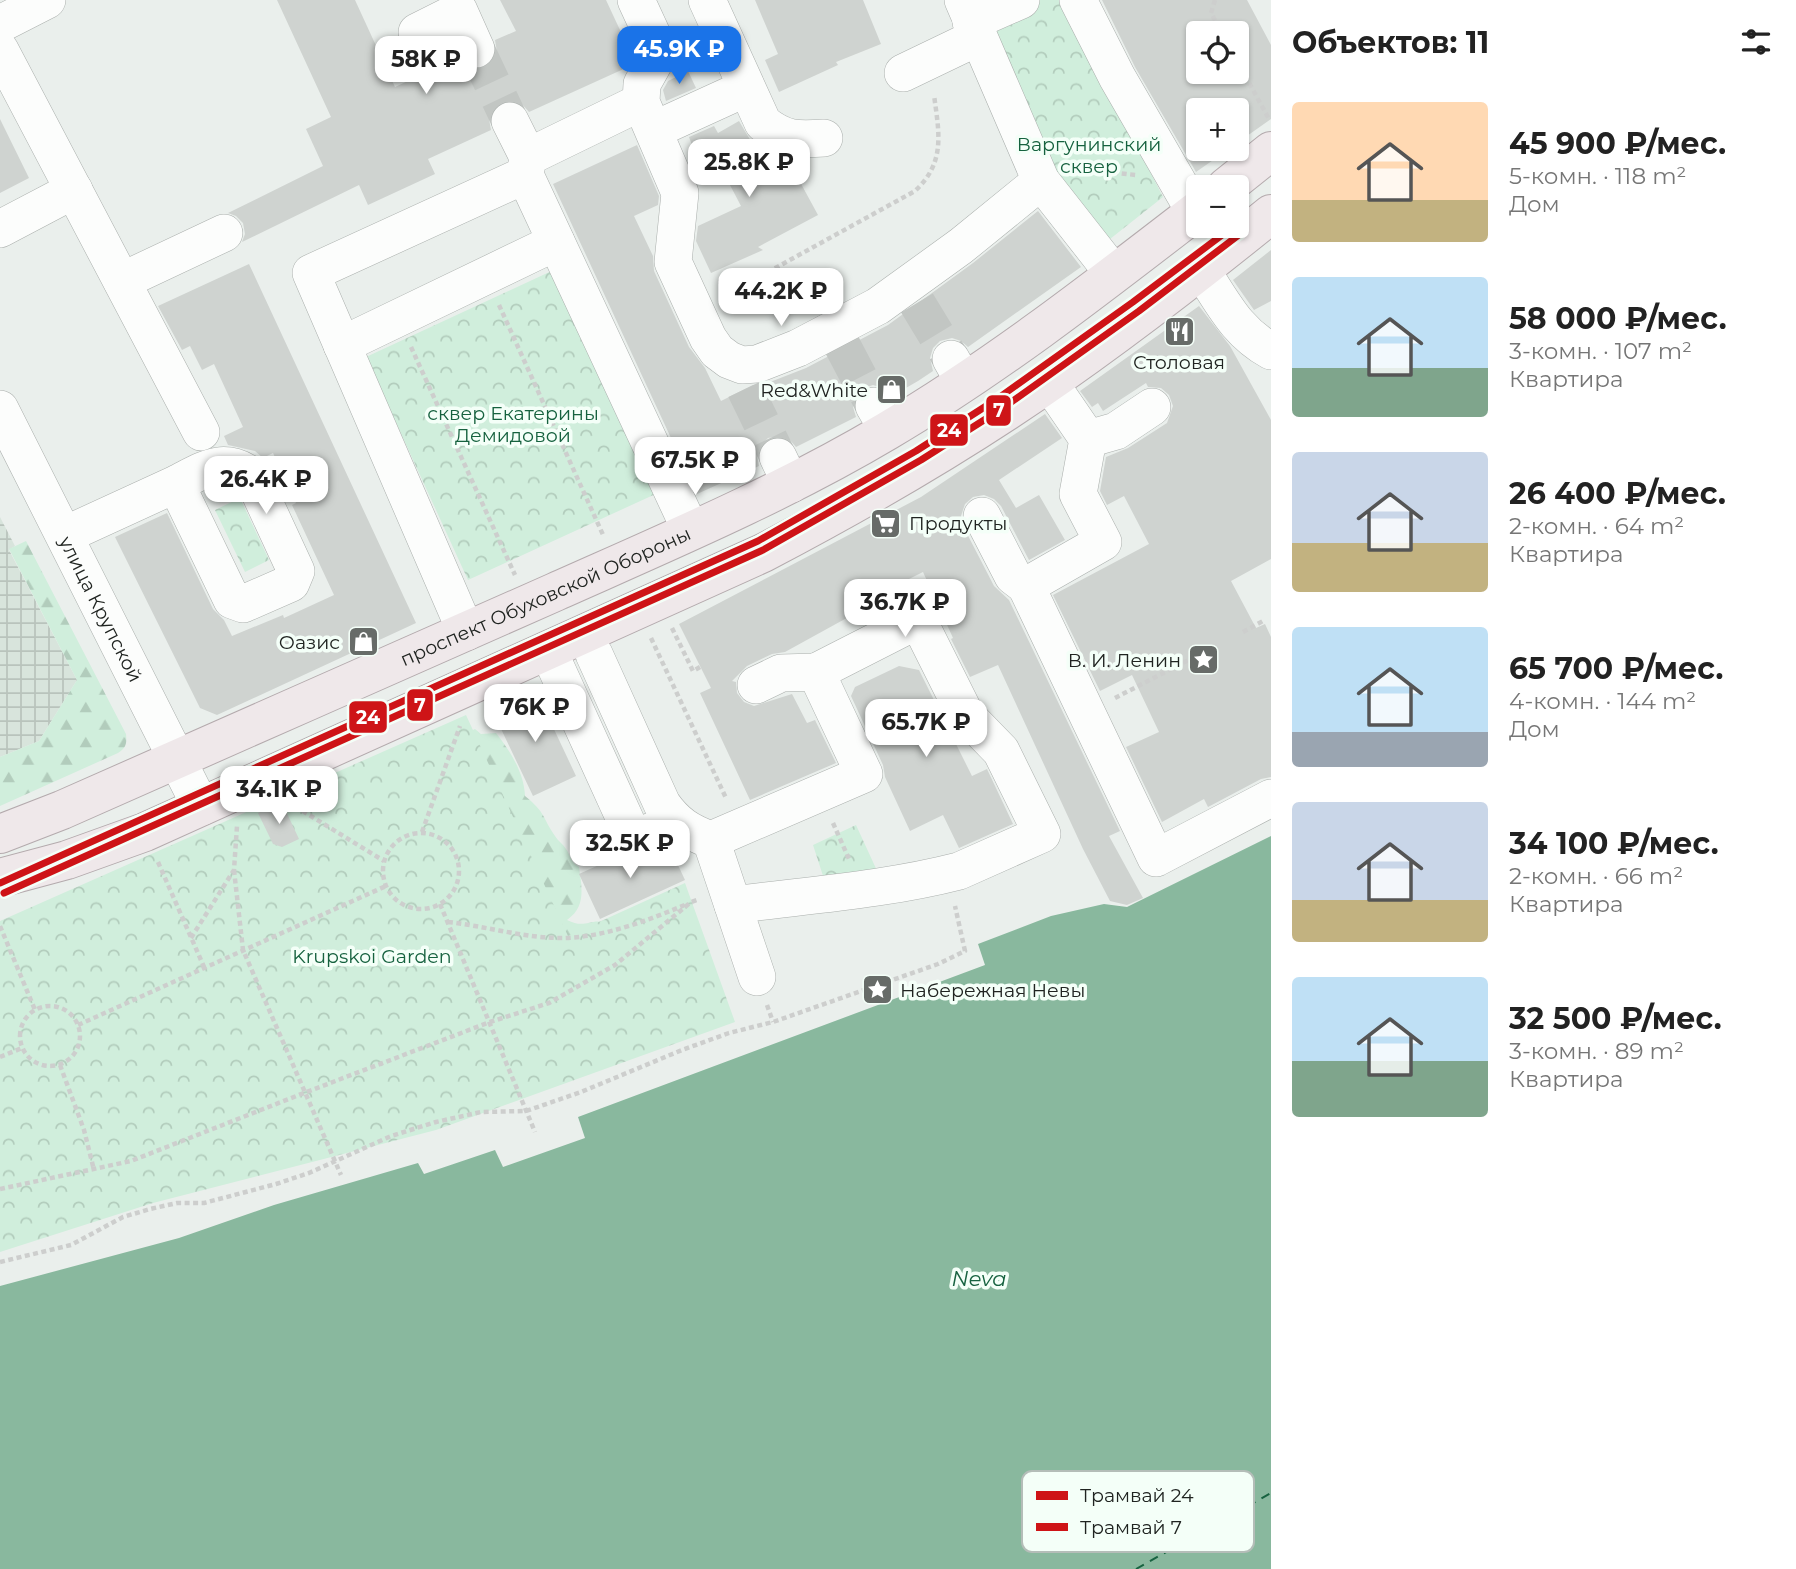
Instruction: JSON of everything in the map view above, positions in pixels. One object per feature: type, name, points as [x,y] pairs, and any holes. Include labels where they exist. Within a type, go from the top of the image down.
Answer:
[{"type":"main road","points":[[1241,175],[1271,151]]},
{"type":"main road","points":[[0,878],[103,849],[201,807],[713,577],[838,514],[924,464],[1049,382],[1271,214]]},
{"type":"main road","name":"проспект Обуховской Обороны","points":[[0,834],[62,810],[691,531],[784,470],[881,418],[957,371],[1039,330],[1186,218]]},
{"type":"street","points":[[0,24],[47,0]]},
{"type":"street","points":[[636,0],[660,52],[642,84],[648,116],[680,193],[673,262],[708,338],[743,377],[757,364],[798,348],[837,338],[878,306],[912,294],[961,246],[1054,174]]},
{"type":"street","points":[[707,0],[762,123],[778,135],[797,140],[824,138]]},
{"type":"street","points":[[918,81],[971,20],[1021,0]]},
{"type":"street","points":[[1078,0],[1117,77],[1186,192]]},
{"type":"street","points":[[417,32],[459,11],[477,49]]},
{"type":"street","points":[[971,20],[1102,260]]},
{"type":"street","points":[[0,51],[201,432]]},
{"type":"street","points":[[466,632],[311,273],[527,166],[648,116],[746,88]]},
{"type":"street","points":[[510,121],[556,242],[691,531]]},
{"type":"street","points":[[0,229],[74,190]]},
{"type":"street","points":[[122,281],[224,233]]},
{"type":"street","points":[[342,345],[556,242]]},
{"type":"street","points":[[1200,270],[1244,333],[1271,351]]},
{"type":"street","points":[[1026,586],[1103,541],[1078,495],[1088,439],[1049,382]]},
{"type":"street","points":[[1088,439],[1116,431],[1152,407]]},
{"type":"street","name":"улица Крупской","points":[[0,409],[201,807]]},
{"type":"street","points":[[65,535],[176,484]]},
{"type":"street","points":[[982,516],[1013,576],[1026,586],[1156,859],[1271,798]]},
{"type":"street","points":[[730,897],[891,885],[947,874],[1042,834],[1001,751],[965,714],[918,620],[816,672],[781,673],[756,685]]},
{"type":"street","points":[[548,650],[634,839],[674,821]]},
{"type":"street","points":[[594,654],[662,804],[674,821],[690,832],[726,834],[864,774],[816,672]]},
{"type":"street","points":[[726,834],[730,897],[757,977]]},
{"type":"path","points":[[1215,0],[1210,13],[1215,21]]},
{"type":"path","points":[[708,280],[740,281],[759,277],[915,191],[928,179],[936,162],[938,133],[918,81]]},
{"type":"path","points":[[1249,83],[1271,123]]},
{"type":"path","points":[[1054,174],[1145,176]]},
{"type":"path","points":[[486,276],[604,537]]},
{"type":"path","points":[[398,318],[515,577]]},
{"type":"path","points":[[1243,632],[1263,621]]},
{"type":"path","points":[[668,622],[693,671],[700,667]]},
{"type":"path","points":[[648,631],[726,834]]},
{"type":"path","points":[[1086,712],[1204,652]]},
{"type":"path","points":[[422,832],[463,718]]},
{"type":"path","points":[[284,800],[384,861]]},
{"type":"path","points":[[237,820],[234,870],[243,950],[341,1175]]},
{"type":"path","points":[[422,832],[447,842],[453,849],[459,875],[453,892],[440,904],[425,909],[409,907],[395,899],[386,886],[383,878],[384,861],[398,840],[406,835],[422,832]]},
{"type":"path","points":[[156,859],[204,967]]},
{"type":"path","points":[[191,938],[234,870]]},
{"type":"path","points":[[0,1262],[71,1245],[123,1217],[141,1211],[177,1203],[204,1203],[276,1184],[391,1136],[436,1122],[481,1112],[526,1111],[581,1092],[705,1041],[773,1022],[957,956],[965,951],[947,874]]},
{"type":"path","points":[[78,1025],[386,886]]},
{"type":"path","points":[[448,922],[558,938],[580,937],[660,916],[691,902],[730,897]]},
{"type":"path","points":[[0,1189],[131,1161],[490,1022],[549,1003],[632,953],[691,902]]},
{"type":"path","points":[[440,904],[535,1132]]},
{"type":"path","points":[[0,926],[35,1010]]},
{"type":"path","points":[[43,1007],[60,1008],[78,1025],[79,1045],[72,1057],[60,1065],[38,1064],[26,1054],[20,1040],[23,1023],[35,1010],[43,1007]]},
{"type":"path","points":[[0,1057],[23,1048]]},
{"type":"path","points":[[60,1065],[84,1130],[94,1170]]},
{"type":"shaded area","points":[[0,517],[15,546],[9,550],[77,680],[39,741],[0,757]]},
{"type":"green space","name":"Варгунинский сквер","points":[[976,0],[1062,0],[1163,197],[1105,243],[1050,180]]},
{"type":"green space","name":"сквер Екатерины Демидовой","points":[[558,268],[660,492],[468,580],[366,357]]},
{"type":"green space","points":[[240,498],[269,560],[245,572],[215,510]]},
{"type":"green space","points":[[26,541],[126,734],[126,740],[118,753],[0,806],[0,757],[39,741],[77,680],[9,549]]},
{"type":"green space","name":"Krupskoi Garden","points":[[466,715],[568,936],[685,883],[735,1022],[436,1130],[153,1203],[0,1252],[0,921]]},
{"type":"green space","points":[[475,729],[481,734],[496,733],[502,740],[519,771],[525,796],[540,811],[572,861],[579,867],[582,890],[580,903],[567,920],[578,924],[604,922],[598,989],[471,786],[471,731]]},
{"type":"green space","points":[[856,825],[879,875],[825,882],[813,845]]},
{"type":"water","name":"Neva","points":[[1271,836],[1271,1569],[0,1569],[0,1286],[179,1238],[274,1205],[418,1163],[424,1174],[495,1150],[503,1167],[585,1138],[578,1117],[985,965],[978,944],[1051,916],[1104,904],[1127,907]]},
{"type":"building","points":[[277,0],[355,0],[395,87],[457,58],[463,66],[473,70],[484,68],[493,62],[497,52],[495,40],[516,31],[500,0],[606,0],[633,58],[628,67],[529,112],[521,103],[511,100],[500,103],[492,110],[489,119],[491,130],[428,159],[435,174],[368,205],[359,185],[242,242],[245,234],[243,223],[228,213],[323,166],[306,129],[331,117]]},
{"type":"building","points":[[755,0],[863,0],[881,44],[836,62],[838,65],[779,92],[765,60],[778,54]]},
{"type":"building","points":[[1102,0],[1247,0],[1271,45],[1271,119],[1249,135],[1249,98],[1186,98],[1186,155],[1135,67]]},
{"type":"building","points":[[688,71],[696,88],[666,101],[663,90],[668,81]]},
{"type":"building","points":[[0,119],[29,178],[0,193]]},
{"type":"building","points":[[739,121],[764,163],[778,156],[787,158],[818,215],[758,247],[763,250],[711,273],[696,241],[698,226],[741,206],[711,149],[696,156],[689,137],[714,126],[718,133]]},
{"type":"building","points":[[637,145],[659,196],[658,205],[634,216],[653,256],[654,271],[689,347],[705,368],[721,401],[753,385],[765,384],[806,368],[888,325],[1038,211],[1081,267],[968,347],[952,338],[940,341],[933,348],[930,358],[933,371],[918,381],[892,396],[884,388],[873,385],[864,388],[856,396],[853,407],[856,417],[796,447],[789,439],[780,436],[768,438],[760,446],[757,455],[759,466],[697,494],[553,184]]},
{"type":"building","points":[[1190,161],[1212,161],[1196,172]]},
{"type":"building","points":[[1271,250],[1271,301],[1254,310],[1233,280]]},
{"type":"building","points":[[249,264],[416,623],[217,715],[200,708],[115,537],[167,513],[213,609],[224,620],[232,636],[283,615],[284,618],[334,595],[292,505],[296,503],[273,453],[263,458],[255,451],[228,445],[224,436],[243,427],[214,364],[202,370],[190,346],[182,350],[158,306]]},
{"type":"building","points":[[1199,306],[1230,346],[1271,420],[1271,559],[1231,581],[1256,628],[1265,624],[1271,637],[1271,777],[1261,779],[1208,807],[1204,799],[1162,822],[1126,747],[1159,732],[1132,675],[1100,691],[1053,595],[1149,544],[1124,496],[1107,505],[1100,491],[1106,457],[1128,448],[1167,423],[1173,406],[1169,395],[1161,388],[1148,387],[1146,383],[1103,411],[1098,403],[1092,407],[1080,391]]},
{"type":"building","points":[[1045,414],[1062,438],[999,480],[1016,508],[1039,495],[1065,540],[1029,560],[1001,506],[994,499],[984,495],[973,497],[965,504],[961,516],[963,526],[994,586],[1009,600],[1120,831],[1109,836],[1143,898],[1127,905],[1110,901],[998,665],[970,677],[923,572],[851,608],[854,614],[785,652],[772,654],[747,666],[732,681],[736,682],[737,693],[744,702],[754,706],[792,694],[807,723],[815,720],[836,763],[750,800],[700,693],[711,688],[679,624],[921,497]]},
{"type":"building","points":[[899,666],[919,670],[972,776],[987,769],[1013,824],[959,848],[943,815],[910,831],[851,696],[855,687]]},
{"type":"building","points":[[536,691],[576,776],[533,796],[493,712]]},
{"type":"building","points":[[276,805],[284,807],[299,839],[282,847],[273,844],[258,813]]},
{"type":"building","points":[[669,846],[685,880],[600,919],[579,874],[621,855],[631,860],[642,858]]},
{"type":"ferry route","points":[[1254,1503],[1271,1493]]},
{"type":"ferry route","points":[[1136,1569],[1166,1552]]},
{"type":"tunnel","points":[[476,49],[510,121]]},
{"type":"tunnel","points":[[917,303],[951,359]]},
{"type":"tunnel","points":[[842,345],[874,406]]},
{"type":"tunnel","points":[[745,389],[778,457]]},
{"type":"tram line","name":"24","points":[[0,883],[758,541],[916,451],[997,399],[1218,238]]},
{"type":"tram line","name":"7","points":[[4,893],[763,550],[921,460],[1003,408],[1139,311],[1235,238]]},
{"type":"place","name":"Столовая","points":[[1179,331]]},
{"type":"place","name":"Red&White","points":[[891,390]]},
{"type":"place","name":"Продукты","points":[[886,523]]},
{"type":"place","name":"Оазис","points":[[363,642]]},
{"type":"place","name":"В. И. Ленин","points":[[1204,660]]},
{"type":"place","name":"Набережная Невы","points":[[877,990]]}]
